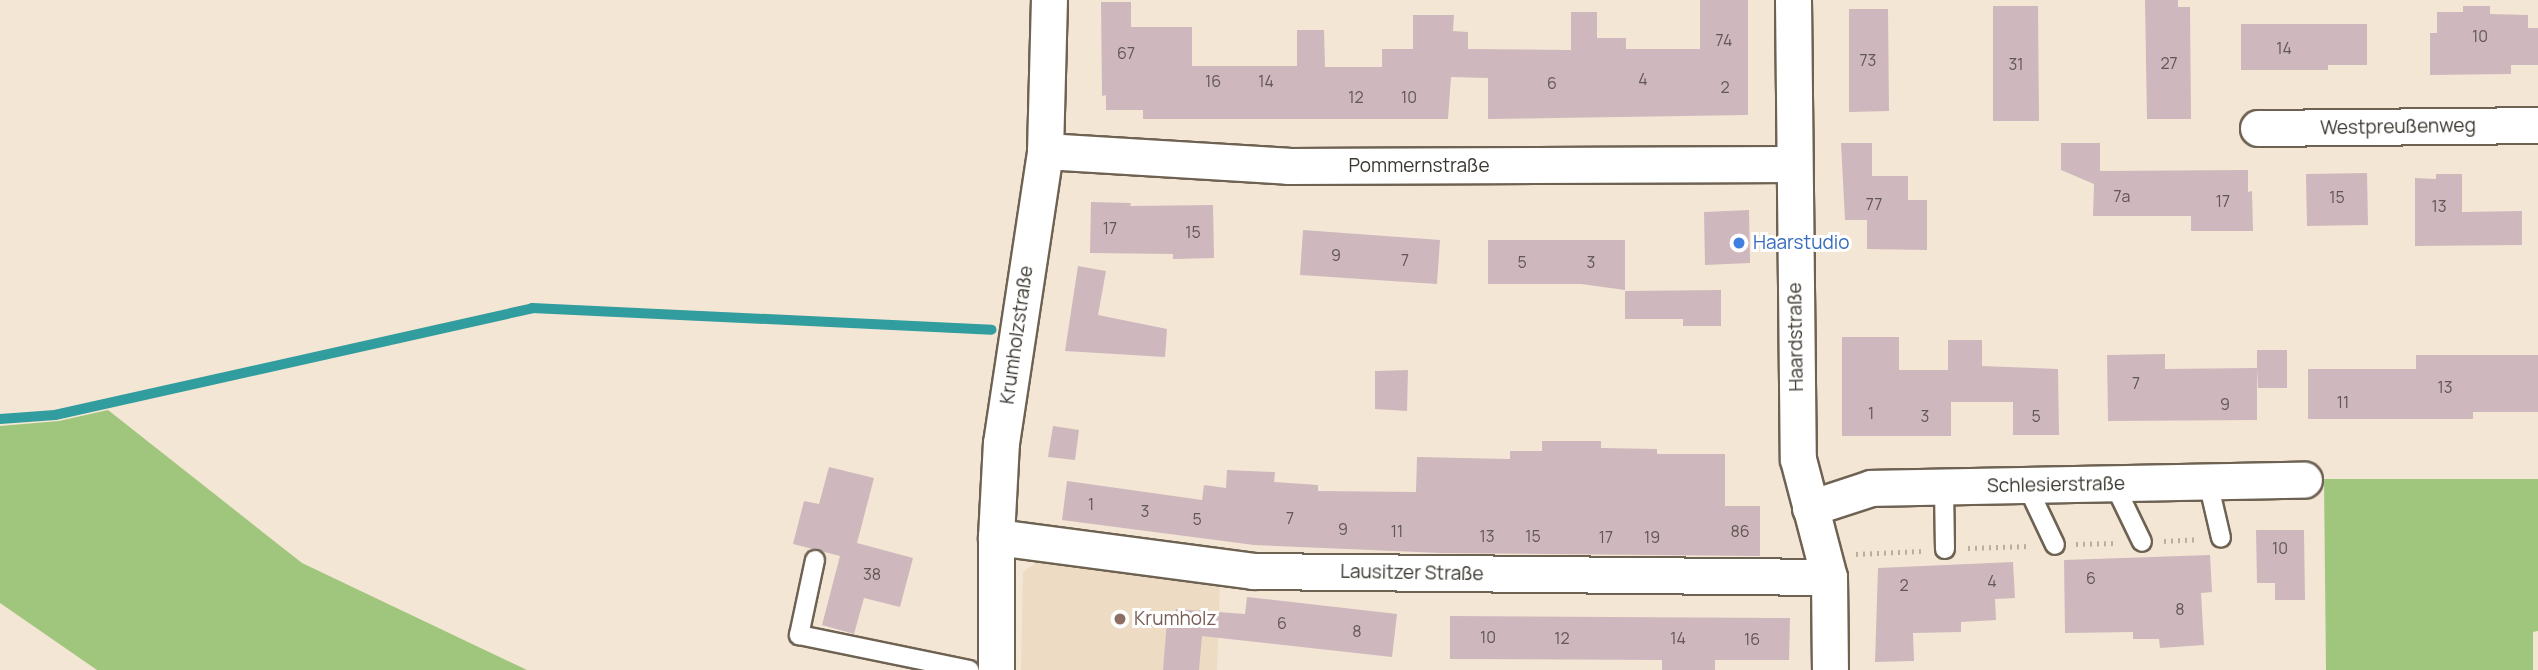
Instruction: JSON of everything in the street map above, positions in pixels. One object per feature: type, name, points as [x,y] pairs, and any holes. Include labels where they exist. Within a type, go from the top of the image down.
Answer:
[{"type":"street","name":"Krumholzstraße","points":[[996,670],[996,537],[1001,443],[1045,151],[1049,0]]},
{"type":"street","name":"Haardstraße","points":[[1793,0],[1798,458],[1826,567],[1830,670]]},
{"type":"street","name":"Westpreußenweg","points":[[2258,128],[2538,125]]},
{"type":"street","name":"Pommernstraße","points":[[1045,151],[1288,166],[1794,164]]},
{"type":"street","name":"Schlesierstraße","points":[[1810,508],[1871,488],[2304,480]]},
{"type":"street","name":"Lausitzer Straße","points":[[996,537],[1253,571],[1826,567]]},
{"type":"lane","points":[[2208,482],[2221,538]]},
{"type":"lane","points":[[2114,484],[2142,542]]},
{"type":"lane","points":[[2027,486],[2055,545]]},
{"type":"lane","points":[[1944,487],[1945,549]]},
{"type":"lane","points":[[815,560],[799,635],[969,670]]},
{"type":"path","points":[[1826,567],[1945,549],[2221,538]]},
{"type":"shaded area","name":"Krumholz","points":[[1043,558],[1220,581],[1217,670],[1021,670],[1023,572]]},
{"type":"green space","points":[[108,410],[302,563],[527,670],[97,670],[0,603],[0,426],[59,421]]},
{"type":"green space","points":[[2324,479],[2538,479],[2538,631],[2533,632],[2533,670],[2326,670]]},
{"type":"building","points":[[1700,0],[1748,0],[1748,115],[1488,119],[1488,78],[1451,77],[1448,119],[1143,119],[1143,110],[1106,110],[1106,95],[1102,96],[1101,2],[1131,2],[1131,27],[1192,27],[1192,66],[1297,66],[1297,30],[1324,30],[1325,67],[1382,67],[1382,49],[1413,49],[1413,15],[1454,15],[1453,31],[1468,32],[1468,49],[1571,50],[1571,12],[1597,12],[1597,38],[1626,38],[1626,49],[1700,49]]},
{"type":"building","points":[[2145,0],[2178,0],[2178,7],[2190,7],[2191,119],[2147,119]]},
{"type":"building","points":[[1993,6],[2038,6],[2039,121],[1993,121]]},
{"type":"building","points":[[2463,6],[2490,6],[2490,14],[2528,15],[2528,28],[2538,28],[2538,65],[2511,65],[2511,74],[2430,75],[2430,33],[2437,33],[2437,12],[2463,12]]},
{"type":"building","points":[[1849,9],[1888,9],[1889,111],[1849,112]]},
{"type":"building","points":[[2241,24],[2367,24],[2367,65],[2328,65],[2328,70],[2241,70]]},
{"type":"building","points":[[1841,143],[1872,143],[1872,176],[1908,176],[1908,200],[1927,200],[1927,250],[1867,249],[1867,220],[1845,220]]},
{"type":"building","points":[[2061,143],[2100,143],[2100,171],[2248,170],[2248,192],[2252,191],[2253,231],[2191,231],[2191,216],[2093,216],[2094,184],[2061,170]]},
{"type":"building","points":[[2367,173],[2368,225],[2307,226],[2306,174]]},
{"type":"building","points":[[2436,174],[2462,174],[2462,212],[2522,211],[2522,245],[2415,246],[2415,178],[2436,179]]},
{"type":"building","points":[[1091,202],[1131,203],[1130,206],[1213,205],[1214,258],[1173,259],[1173,254],[1090,253]]},
{"type":"building","points":[[1749,210],[1750,263],[1705,265],[1704,212]]},
{"type":"building","points":[[1303,230],[1440,240],[1437,284],[1300,275]]},
{"type":"building","points":[[1488,240],[1625,240],[1625,290],[1581,284],[1488,284]]},
{"type":"building","points":[[1078,266],[1106,271],[1098,315],[1167,329],[1165,357],[1065,351]]},
{"type":"building","points":[[1721,290],[1721,326],[1683,326],[1683,319],[1625,319],[1625,291]]},
{"type":"building","points":[[1842,337],[1899,337],[1899,370],[1948,370],[1948,340],[1982,340],[1982,366],[2058,369],[2059,435],[2013,435],[2013,402],[1951,402],[1951,436],[1842,436]]},
{"type":"building","points":[[2257,350],[2287,350],[2287,388],[2258,388],[2257,369],[2257,420],[2108,421],[2107,355],[2165,354],[2165,369],[2257,368]]},
{"type":"building","points":[[2416,355],[2538,355],[2538,412],[2473,412],[2473,419],[2308,419],[2308,369],[2416,369]]},
{"type":"building","points":[[1408,370],[1407,411],[1375,409],[1375,371]]},
{"type":"building","points":[[1053,426],[1079,430],[1075,460],[1048,457]]},
{"type":"building","points":[[1542,441],[1601,441],[1601,448],[1657,449],[1657,454],[1725,454],[1725,506],[1760,506],[1760,556],[1441,553],[1254,545],[1062,520],[1067,481],[1202,500],[1204,485],[1226,488],[1227,470],[1275,472],[1274,482],[1318,485],[1318,491],[1416,492],[1417,457],[1510,459],[1510,451],[1542,451]]},
{"type":"building","points":[[829,467],[874,478],[857,543],[913,558],[900,607],[864,598],[854,634],[822,625],[840,556],[793,544],[804,501],[819,504]]},
{"type":"building","points":[[2256,530],[2304,530],[2305,600],[2275,600],[2275,583],[2257,583]]},
{"type":"building","points":[[2210,555],[2212,592],[2201,593],[2204,645],[2160,648],[2159,639],[2133,639],[2133,632],[2065,633],[2064,560]]},
{"type":"building","points":[[2013,562],[2015,598],[1995,599],[1996,620],[1961,622],[1961,632],[1913,633],[1914,661],[1875,662],[1878,568]]},
{"type":"building","points":[[1247,597],[1397,614],[1392,657],[1202,636],[1199,670],[1163,670],[1167,621],[1175,622],[1176,609],[1245,614]]},
{"type":"building","points":[[1450,616],[1790,618],[1789,660],[1715,660],[1715,670],[1662,670],[1662,660],[1450,659]]},
{"type":"waterway","points":[[0,419],[55,415],[532,308],[991,330]]},
{"type":"place","name":"Haarstudio","points":[[1739,243]]},
{"type":"place","name":"Krumholz","points":[[1120,619]]}]
